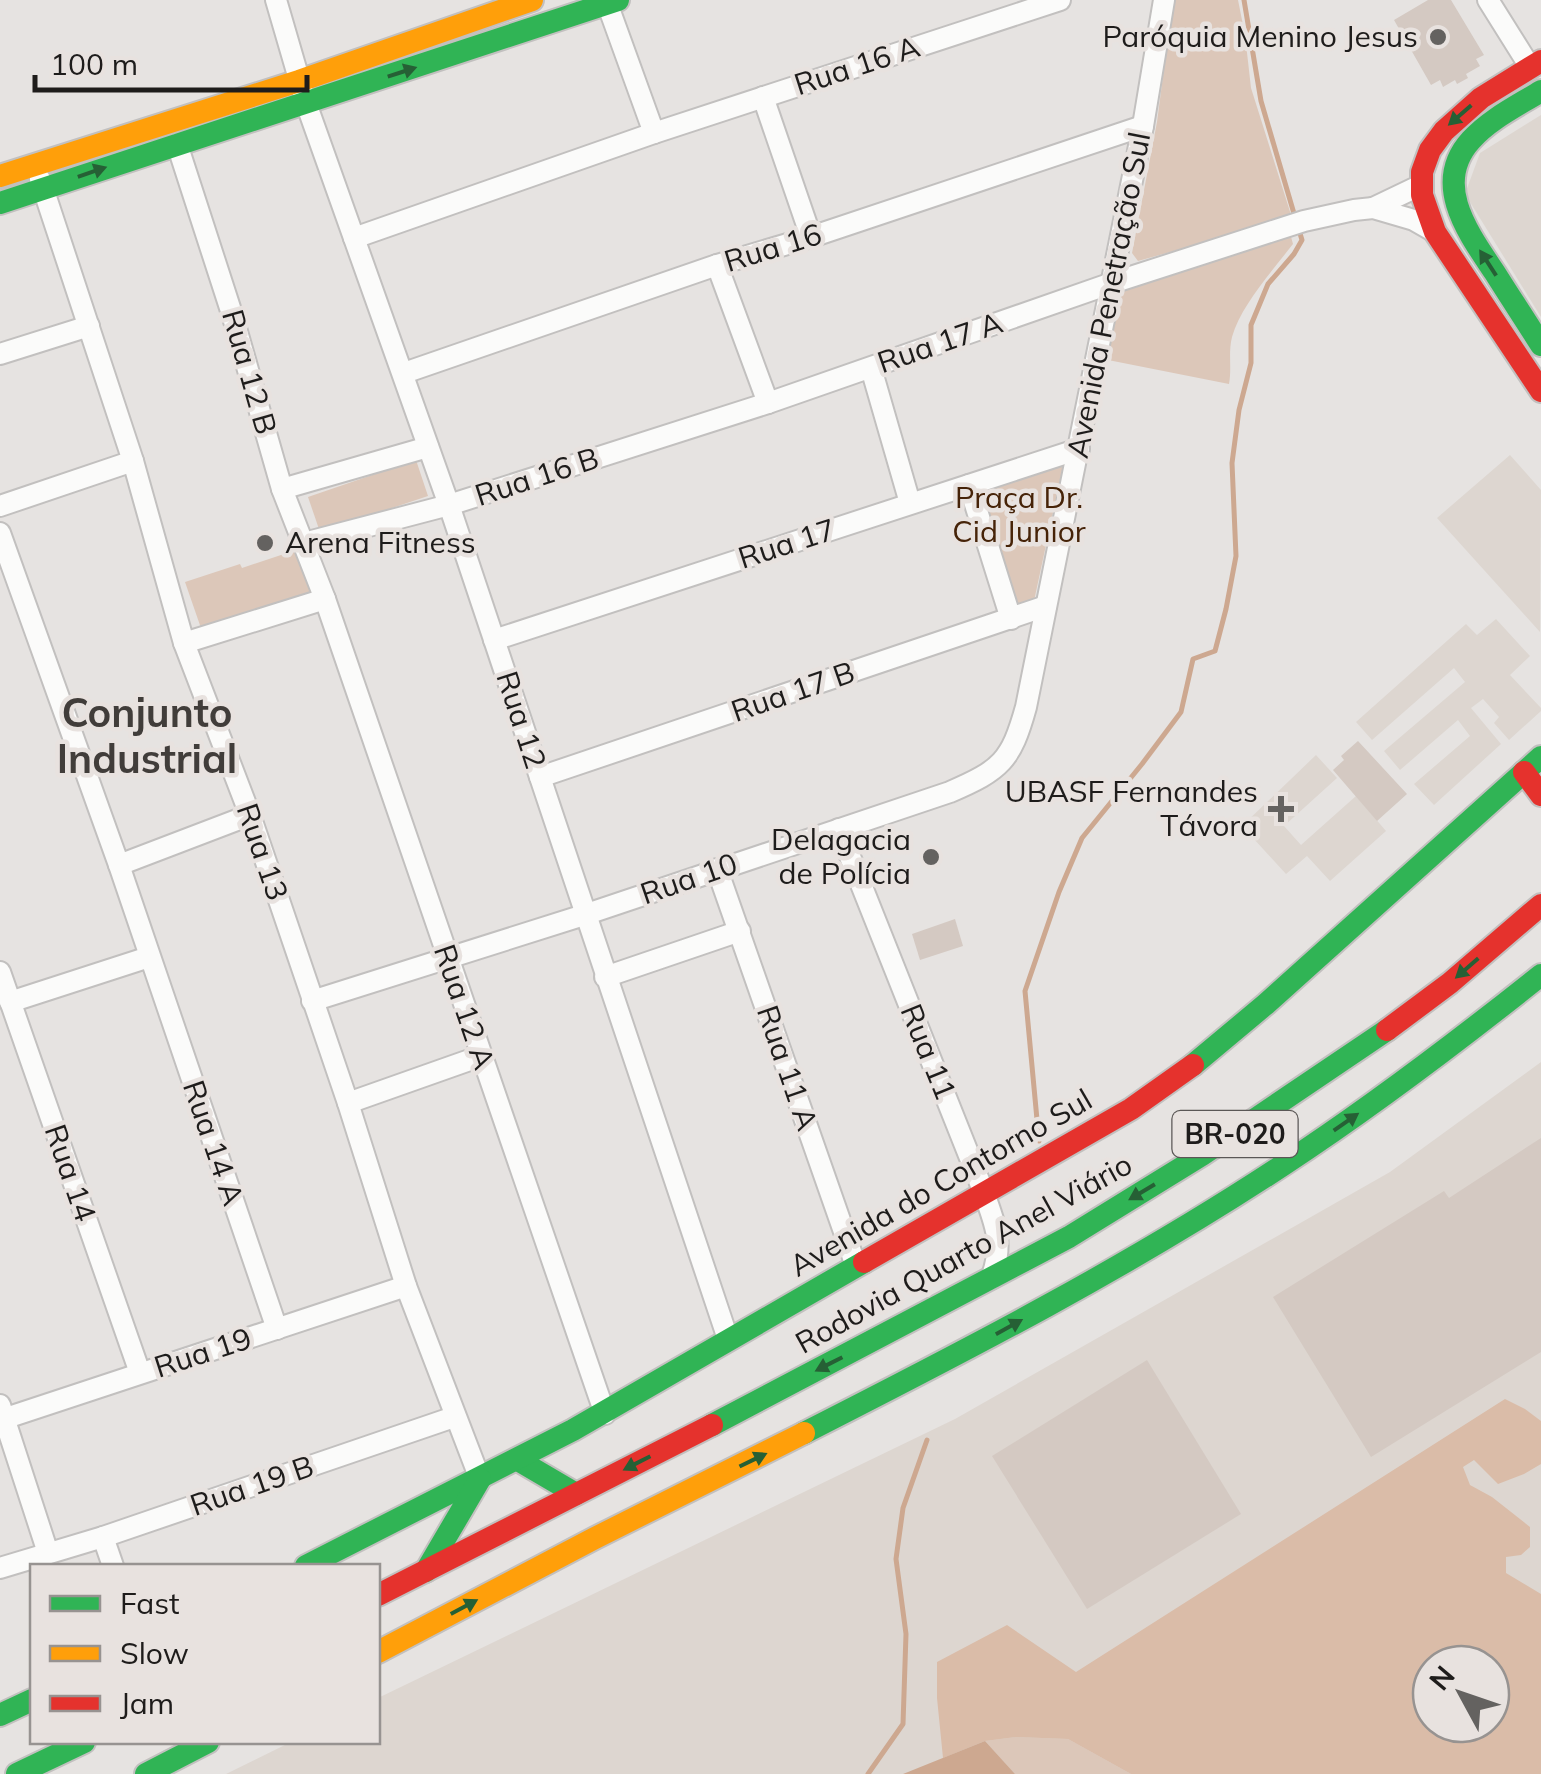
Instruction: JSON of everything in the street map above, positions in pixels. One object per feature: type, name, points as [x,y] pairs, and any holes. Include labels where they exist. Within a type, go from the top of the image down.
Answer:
[{"type":"main road","points":[[0,203],[184,142],[532,0]]},
{"type":"main road","points":[[0,176],[187,115],[303,92],[612,2]]},
{"type":"main road","points":[[1536,64],[1453,120],[1432,148],[1421,185],[1435,232],[1541,391]]},
{"type":"main road","points":[[1541,91],[1468,142],[1458,156],[1452,186],[1462,222],[1541,346]]},
{"type":"main road","points":[[184,142],[187,115]]},
{"type":"main road","points":[[1533,765],[1541,795]]},
{"type":"main road","name":"Avenida do Contorno Sul","points":[[310,1564],[604,1414],[1131,1109],[1184,1072],[1266,1004],[1533,765]]},
{"type":"main road","name":"Rodovia Quarto Anel Viário","points":[[380,1594],[1069,1237],[1287,1100],[1368,1044],[1450,983],[1541,905]]},
{"type":"main road","name":"BR-020","points":[[380,1651],[624,1523],[923,1374],[1100,1278],[1278,1168],[1432,1062],[1541,975]]},
{"type":"main road","points":[[903,1326],[898,1340],[902,1356],[923,1374]]},
{"type":"main road","points":[[624,1523],[665,1479],[671,1446]]},
{"type":"main road","points":[[518,1460],[576,1494]]},
{"type":"main road","points":[[426,1571],[480,1479]]},
{"type":"main road","points":[[0,1716],[30,1701]]},
{"type":"main road","points":[[17,1774],[80,1744]]},
{"type":"main road","points":[[146,1774],[204,1744]]},
{"type":"street","name":"Rua 12","points":[[276,0],[303,92],[449,504],[728,1340]]},
{"type":"street","name":"Rua 16 A","points":[[654,133],[1060,0]]},
{"type":"street","name":"Avenida Penetração Sul","points":[[1026,708],[1080,450],[1164,0]]},
{"type":"street","points":[[1488,0],[1536,64]]},
{"type":"street","points":[[354,238],[654,133],[612,2]]},
{"type":"street","points":[[764,97],[812,237]]},
{"type":"street","name":"Rua 16","points":[[404,373],[1143,126]]},
{"type":"street","name":"Rua 12 B","points":[[184,142],[282,489],[325,599]]},
{"type":"street","name":"Rua 13","points":[[36,165],[133,461],[184,643],[250,815],[406,1286],[480,1479]]},
{"type":"street","points":[[1373,208],[1421,185]]},
{"type":"street","points":[[1373,208],[1414,220],[1435,232]]},
{"type":"street","name":"Rua 17 A","points":[[768,403],[1112,283],[1304,221],[1373,208]]},
{"type":"street","points":[[718,265],[768,403]]},
{"type":"street","points":[[0,354],[89,326]]},
{"type":"street","points":[[871,368],[910,503]]},
{"type":"street","name":"Rua 16 B","points":[[304,543],[449,504],[768,403]]},
{"type":"street","points":[[282,489],[428,447]]},
{"type":"street","name":"Rua 17","points":[[494,640],[1080,450]]},
{"type":"street","points":[[0,506],[133,461]]},
{"type":"street","points":[[968,485],[1010,618]]},
{"type":"street","name":"Rua 14 A","points":[[0,534],[277,1329]]},
{"type":"street","points":[[184,643],[325,599]]},
{"type":"street","name":"Rua 12 A","points":[[325,599],[604,1414]]},
{"type":"street","name":"Rua 17 B","points":[[540,777],[1046,606]]},
{"type":"street","name":"Rua 10","points":[[312,1001],[950,792],[996,769],[1014,746],[1026,708]]},
{"type":"street","points":[[118,865],[250,815]]},
{"type":"street","name":"Rua 11","points":[[839,828],[1000,1239],[991,1279]]},
{"type":"street","name":"Rua 11 A","points":[[718,869],[856,1266]]},
{"type":"street","points":[[606,977],[740,931]]},
{"type":"street","points":[[10,1002],[150,957]]},
{"type":"street","name":"Rua 14","points":[[0,972],[140,1373]]},
{"type":"street","points":[[348,1103],[481,1056]]},
{"type":"street","name":"Rua 19","points":[[2,1414],[406,1286]]},
{"type":"street","points":[[2,1414],[48,1553]]},
{"type":"street","name":"Rua 19 B","points":[[0,1568],[454,1418]]},
{"type":"street","points":[[103,1536],[111,1564]]},
{"type":"shaded area","points":[[1541,115],[1541,317],[1465,194],[1480,153]]},
{"type":"shaded area","points":[[1510,455],[1541,490],[1540,632],[1437,518]]},
{"type":"shaded area","points":[[1496,619],[1530,656],[1510,675],[1541,711],[1509,740],[1494,723],[1499,717],[1483,699],[1471,708],[1501,744],[1434,805],[1414,784],[1470,736],[1458,720],[1400,770],[1384,751],[1465,682],[1454,668],[1372,740],[1356,722],[1466,624],[1477,635]]},
{"type":"shaded area","name":"UBASF Fernandes Távora","points":[[1316,755],[1337,778],[1284,826],[1301,845],[1356,796],[1386,831],[1330,881],[1307,856],[1286,874],[1242,826]]},
{"type":"shaded area","points":[[1541,1062],[1541,1774],[226,1774],[287,1744],[380,1744],[380,1697],[955,1419],[1390,1172]]},
{"type":"shaded area","points":[[1505,1399],[1541,1421],[1541,1464],[1498,1484],[1474,1460],[1463,1467],[1470,1485],[1530,1527],[1530,1547],[1521,1555],[1506,1557],[1506,1573],[1541,1594],[1541,1774],[1131,1774],[1068,1739],[1016,1737],[985,1741],[943,1758],[937,1662],[1007,1625],[1076,1672]]},
{"type":"shaded area","points":[[985,1741],[1015,1774],[903,1774]]},
{"type":"green space","points":[[1173,0],[1238,0],[1251,88],[1292,218],[1138,261],[1132,253],[1157,122]]},
{"type":"green space","points":[[1290,233],[1293,244],[1258,288],[1236,325],[1229,384],[1108,360],[1119,293],[1124,287]]},
{"type":"green space","points":[[416,460],[428,496],[320,532],[308,497]]},
{"type":"green space","name":"Praça Dr. Cid Junior","points":[[1063,466],[1034,601],[1015,605],[978,494]]},
{"type":"green space","points":[[302,548],[316,593],[202,631],[185,582]]},
{"type":"green space","points":[[1016,1737],[1068,1739],[1131,1774],[1015,1774],[985,1741]]},
{"type":"building","name":"Paróquia Menino Jesus","points":[[1428,0],[1451,0],[1484,55],[1476,59],[1480,66],[1457,84],[1455,80],[1443,87],[1440,80],[1431,85],[1394,20]]},
{"type":"building","points":[[1358,741],[1407,794],[1377,821],[1333,770],[1344,760],[1341,756]]},
{"type":"building","points":[[955,919],[963,946],[920,960],[912,934]]},
{"type":"building","points":[[1541,1138],[1541,1352],[1371,1457],[1273,1297],[1444,1191],[1449,1198]]},
{"type":"building","points":[[1147,1360],[1241,1514],[1087,1609],[992,1456]]},
{"type":"waterway","points":[[1244,0],[1261,101],[1295,217]]},
{"type":"waterway","points":[[1039,1141],[1025,991],[1082,838],[1181,712],[1193,659],[1215,651],[1236,556],[1232,463],[1239,410],[1251,363],[1251,325],[1268,284],[1302,240],[1298,227]]},
{"type":"waterway","points":[[868,1774],[903,1724],[906,1634],[896,1559],[903,1508],[927,1440]]},
{"type":"traffic: fast","points":[[0,203],[618,0]]},
{"type":"traffic: fast","points":[[1541,91],[1478,132],[1459,157],[1454,174],[1454,191],[1465,225],[1541,345]]},
{"type":"traffic: fast","points":[[1193,1065],[1541,757]]},
{"type":"traffic: fast","points":[[804,1433],[1047,1306],[1225,1202],[1382,1097],[1541,975]]},
{"type":"traffic: fast","points":[[712,1425],[1069,1237],[1202,1155],[1387,1030]]},
{"type":"traffic: fast","points":[[310,1564],[573,1430],[864,1262]]},
{"type":"traffic: fast","points":[[518,1460],[576,1494]]},
{"type":"traffic: fast","points":[[426,1571],[480,1479]]},
{"type":"traffic: fast","points":[[0,1715],[30,1701]]},
{"type":"traffic: fast","points":[[17,1774],[80,1744]]},
{"type":"traffic: fast","points":[[146,1774],[204,1744]]},
{"type":"traffic: slow","points":[[0,176],[299,81],[532,0]]},
{"type":"traffic: slow","points":[[380,1651],[804,1433]]},
{"type":"traffic: jam","points":[[1541,61],[1481,98],[1444,131],[1430,150],[1422,172],[1422,195],[1435,232],[1541,391]]},
{"type":"traffic: jam","points":[[1524,772],[1541,795]]},
{"type":"traffic: jam","points":[[1387,1030],[1450,983],[1541,905]]},
{"type":"traffic: jam","points":[[864,1262],[1131,1109],[1193,1065]]},
{"type":"traffic: jam","points":[[380,1594],[712,1425]]},
{"type":"place","name":"Paróquia Menino Jesus","points":[[1438,37]]},
{"type":"place","name":"Arena Fitness","points":[[265,543]]},
{"type":"place","name":"UBASF Fernandes Távora","points":[[1281,809]]},
{"type":"place","name":"Delagacia de Polícia","points":[[931,857]]},
{"type":"district","name":"Conjunto Industrial","points":[[147,736]]}]
